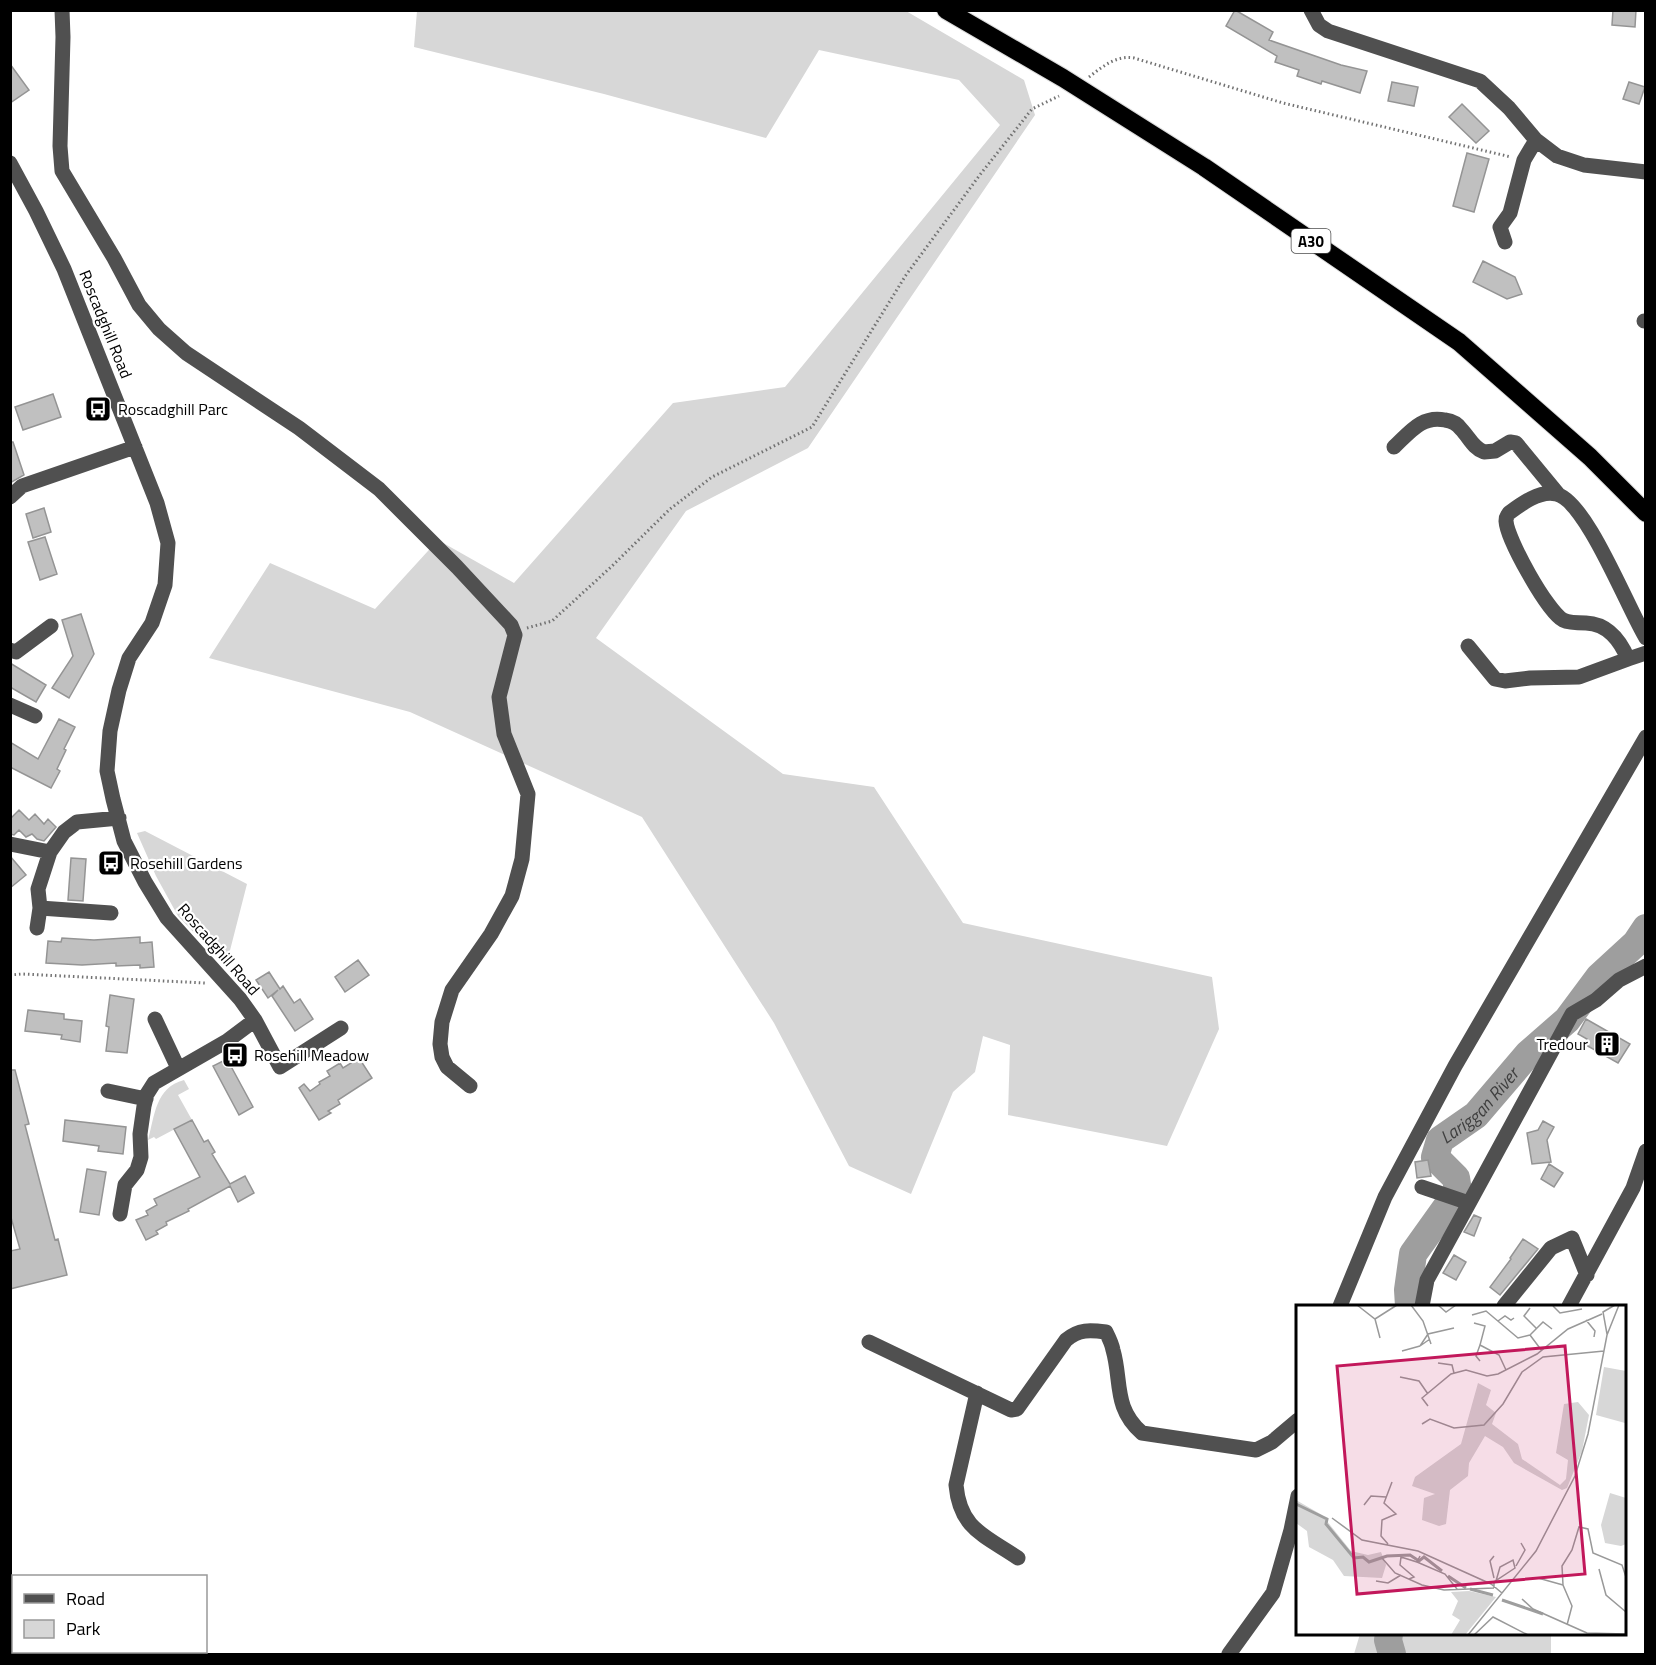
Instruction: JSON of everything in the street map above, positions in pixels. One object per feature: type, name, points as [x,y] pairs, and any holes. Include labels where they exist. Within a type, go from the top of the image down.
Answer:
[{"type":"highway","name":"A30","points":[[946,10],[1077,87],[1204,167],[1459,342],[1590,457],[1646,513]]},
{"type":"street","points":[[62,10],[60,146],[62,171],[139,304],[159,329],[186,353],[299,428],[379,489],[465,575],[511,625],[515,635],[499,697],[504,734],[528,794],[522,859],[512,896],[490,934],[452,990],[442,1022],[440,1044],[442,1057],[447,1067],[470,1086]]},
{"type":"street","points":[[1311,10],[1319,25],[1328,31],[1480,81],[1509,108],[1536,140],[1557,156],[1584,165],[1646,172]]},
{"type":"street","points":[[1505,242],[1500,227],[1510,213],[1524,160],[1536,140]]},
{"type":"street","name":"Roscadghill Road","points":[[12,170],[64,269],[158,503],[168,543],[165,585],[152,623],[129,658],[110,731],[108,771],[124,840],[145,882],[167,918],[240,999],[255,1020],[280,1067],[341,1028]]},
{"type":"street","points":[[1394,447],[1420,423],[1434,419],[1449,421],[1459,426],[1476,448],[1484,453],[1495,451],[1510,442],[1516,443],[1558,494],[1569,501],[1588,525],[1646,638]]},
{"type":"street","points":[[10,496],[22,486],[135,447]]},
{"type":"street","points":[[1558,494],[1544,494],[1515,508],[1507,516],[1508,530],[1536,587],[1558,615],[1563,620],[1600,626],[1621,643],[1628,659]]},
{"type":"street","points":[[12,655],[51,626]]},
{"type":"street","points":[[1468,646],[1495,679],[1505,681],[1579,677],[1646,653]]},
{"type":"street","points":[[10,705],[35,716]]},
{"type":"street","points":[[1340,1305],[1385,1197],[1455,1066],[1646,737]]},
{"type":"street","points":[[37,928],[40,908],[38,889],[50,852],[64,832],[76,822],[119,818]]},
{"type":"street","points":[[10,844],[50,852]]},
{"type":"street","points":[[40,908],[111,913]]},
{"type":"street","points":[[1422,1305],[1427,1280],[1466,1204],[1572,1014],[1596,1000],[1618,980],[1646,966]]},
{"type":"street","points":[[154,1019],[178,1068]]},
{"type":"street","points":[[120,1214],[124,1185],[137,1170],[141,1157],[140,1134],[146,1098],[154,1083],[227,1041],[255,1020]]},
{"type":"street","points":[[108,1091],[146,1098]]},
{"type":"street","points":[[1570,1305],[1633,1188],[1646,1151]]},
{"type":"street","points":[[1422,1187],[1466,1204]]},
{"type":"street","points":[[1505,1305],[1551,1248],[1572,1238],[1587,1275]]},
{"type":"street","points":[[869,1342],[1011,1410],[1017,1409],[1066,1340],[1076,1331],[1106,1332],[1114,1351],[1120,1400],[1142,1433],[1256,1450],[1272,1442],[1296,1422]]},
{"type":"street","points":[[977,1393],[956,1485],[957,1499],[971,1527],[1018,1558]]},
{"type":"street","points":[[1229,1654],[1273,1593],[1296,1506]]},
{"type":"path","points":[[515,635],[530,626],[552,621],[670,509],[712,477],[812,427],[906,275],[1032,109],[1077,87],[1105,65],[1124,57],[1134,58],[1283,103],[1524,160]]},
{"type":"path","points":[[10,975],[225,984]]},
{"type":"green space","points":[[417,11],[906,11],[1024,80],[1035,115],[808,448],[686,511],[596,638],[783,774],[874,787],[963,923],[1212,977],[1219,1029],[1167,1146],[1008,1115],[1010,1045],[983,1036],[975,1072],[953,1092],[911,1194],[849,1166],[774,1023],[642,817],[410,712],[209,658],[270,563],[375,609],[438,540],[514,583],[673,403],[785,387],[1000,125],[959,80],[819,50],[766,138],[604,94],[414,47]]},
{"type":"green space","points":[[145,831],[247,884],[226,966],[178,916],[156,876],[137,833]]},
{"type":"green space","points":[[184,1080],[189,1089],[178,1095],[192,1120],[156,1139],[154,1137],[148,1140],[155,1112],[162,1096],[167,1089]]},
{"type":"green space","points":[[1360,1635],[1551,1635],[1551,1654],[1354,1654]]},
{"type":"building","points":[[1235,10],[1273,32],[1269,40],[1341,65],[1367,71],[1360,93],[1297,76],[1299,70],[1275,62],[1277,56],[1226,26]]},
{"type":"building","points":[[1613,10],[1636,10],[1635,27],[1612,25]]},
{"type":"building","points":[[10,64],[29,90],[10,103]]},
{"type":"building","points":[[1392,82],[1418,87],[1414,106],[1388,101]]},
{"type":"building","points":[[1629,82],[1645,87],[1639,104],[1623,99]]},
{"type":"building","points":[[1462,104],[1489,131],[1476,143],[1449,117]]},
{"type":"building","points":[[1467,153],[1489,159],[1474,212],[1453,206]]},
{"type":"building","points":[[1483,261],[1515,277],[1522,294],[1507,299],[1473,282]]},
{"type":"building","points":[[53,394],[61,417],[23,430],[15,407]]},
{"type":"building","points":[[10,442],[13,442],[24,475],[10,483]]},
{"type":"building","points":[[44,508],[51,532],[33,538],[26,514]]},
{"type":"building","points":[[45,537],[57,574],[40,580],[28,542]]},
{"type":"building","points":[[81,614],[94,654],[69,698],[52,688],[73,656],[62,620]]},
{"type":"building","points":[[10,663],[46,685],[36,702],[10,687]]},
{"type":"building","points":[[59,719],[75,727],[64,749],[66,750],[57,769],[60,771],[51,788],[10,767],[10,742],[38,759]]},
{"type":"building","points":[[19,810],[29,820],[35,814],[44,824],[48,819],[56,827],[44,841],[32,834],[26,837],[19,830],[14,835],[10,834],[10,819]]},
{"type":"building","points":[[10,856],[26,875],[10,888]]},
{"type":"building","points":[[71,858],[86,859],[83,901],[68,900]]},
{"type":"building","points":[[140,937],[140,943],[152,942],[154,967],[116,966],[116,963],[82,965],[46,963],[48,941],[61,942],[62,938],[94,940]]},
{"type":"building","points":[[358,960],[369,975],[345,992],[335,977]]},
{"type":"building","points":[[269,972],[280,989],[283,986],[294,1003],[300,999],[313,1019],[295,1031],[272,996],[278,990],[268,998],[256,980]]},
{"type":"building","points":[[110,995],[134,999],[127,1053],[106,1051]]},
{"type":"building","points":[[28,1010],[64,1014],[64,1019],[82,1021],[80,1042],[61,1039],[62,1035],[25,1031]]},
{"type":"building","name":"Tredour","points":[[1586,1019],[1630,1044],[1618,1063],[1584,1044],[1587,1039],[1578,1034]]},
{"type":"building","points":[[359,1058],[372,1078],[338,1100],[340,1104],[319,1120],[299,1088],[304,1084],[310,1091],[330,1076],[327,1071],[340,1063],[343,1068]]},
{"type":"building","points":[[227,1059],[253,1107],[239,1115],[213,1066]]},
{"type":"building","points":[[10,1070],[15,1070],[29,1124],[25,1125],[55,1240],[58,1239],[67,1275],[10,1289],[10,1251],[20,1249],[10,1214]]},
{"type":"building","points":[[65,1120],[126,1127],[123,1154],[98,1151],[99,1146],[63,1141]]},
{"type":"building","points":[[192,1120],[204,1142],[208,1140],[215,1152],[212,1154],[230,1184],[245,1176],[254,1193],[238,1202],[230,1186],[166,1222],[167,1225],[156,1231],[158,1234],[146,1240],[136,1220],[148,1215],[146,1211],[157,1205],[154,1199],[200,1177],[174,1129]]},
{"type":"building","points":[[1543,1121],[1554,1127],[1547,1140],[1551,1162],[1532,1164],[1527,1133],[1538,1130]]},
{"type":"building","points":[[1428,1160],[1431,1176],[1417,1178],[1415,1162]]},
{"type":"building","points":[[1549,1164],[1563,1173],[1554,1187],[1541,1179]]},
{"type":"building","points":[[87,1169],[106,1172],[99,1215],[80,1212]]},
{"type":"building","points":[[1474,1215],[1481,1218],[1474,1236],[1464,1232]]},
{"type":"building","points":[[1523,1239],[1538,1249],[1500,1295],[1490,1287]]},
{"type":"building","points":[[1454,1255],[1466,1262],[1456,1280],[1443,1273]]},
{"type":"waterway","name":"Lariggan River","points":[[1409,1305],[1408,1290],[1413,1254],[1458,1191],[1456,1178],[1435,1157],[1440,1140],[1476,1115],[1528,1054],[1567,1020],[1599,977],[1636,943],[1646,928]]},
{"type":"waterway","name":"Lariggan River","points":[[1389,1635],[1392,1654]]},
{"type":"place","name":"Roscadghill Parc","points":[[98,409]]},
{"type":"place","name":"Rosehill Gardens","points":[[111,863]]},
{"type":"place","name":"Tredour","points":[[1607,1044]]},
{"type":"place","name":"Rosehill Meadow","points":[[235,1055]]}]
